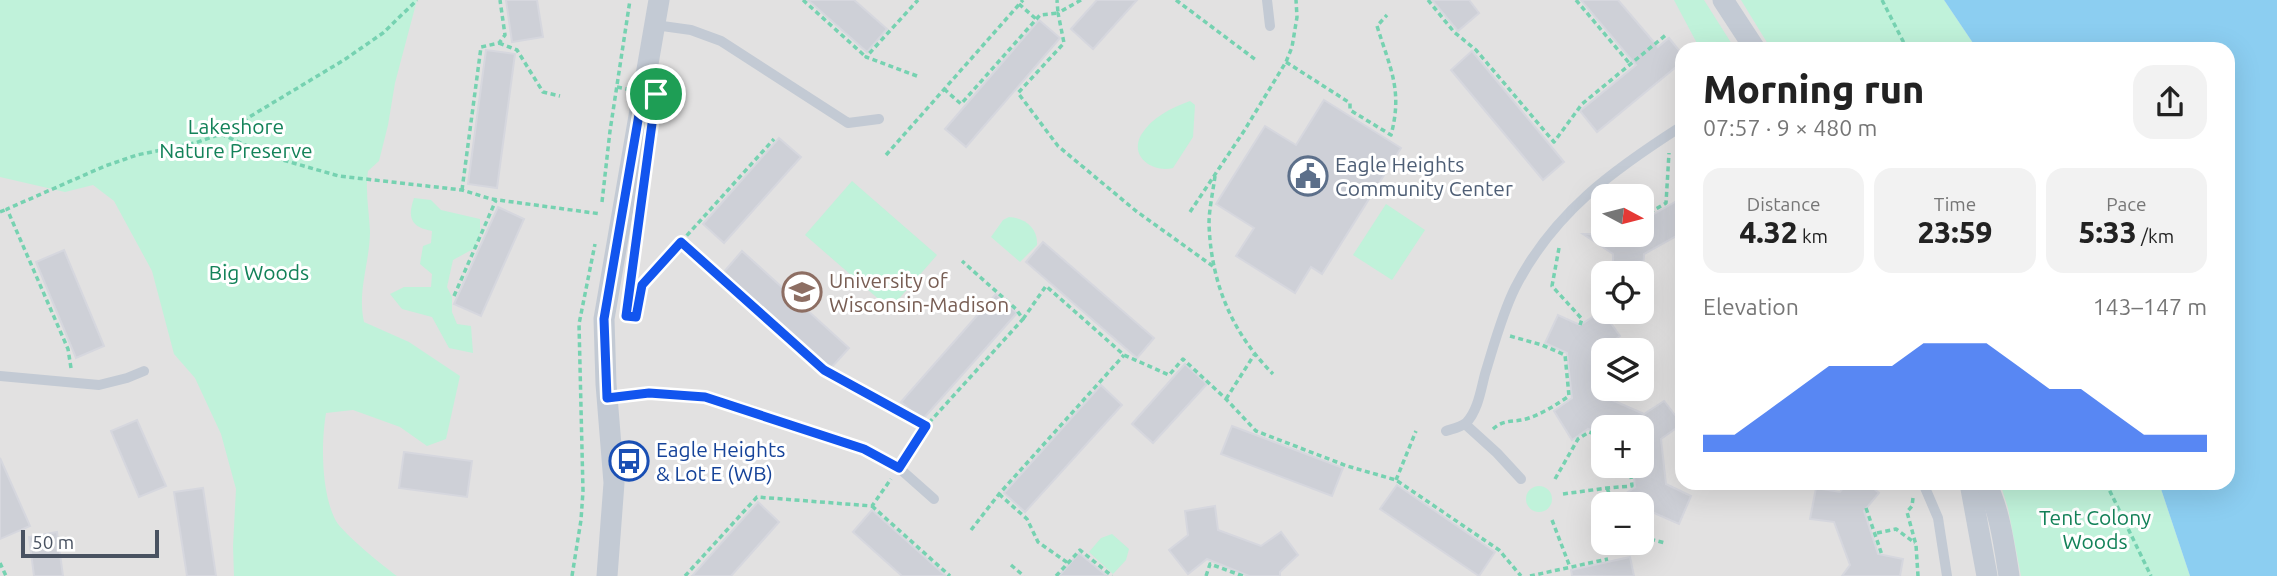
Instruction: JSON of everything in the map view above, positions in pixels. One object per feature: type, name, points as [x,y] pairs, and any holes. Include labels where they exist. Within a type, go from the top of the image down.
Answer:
[{"type":"street","points":[[607,576],[614,483],[604,319],[659,0]]},
{"type":"street","points":[[1723,0],[1750,42]]},
{"type":"street","points":[[1970,490],[1987,576]]},
{"type":"street","points":[[1989,490],[1997,513],[2009,576]]},
{"type":"lane","points":[[1267,0],[1270,26]]},
{"type":"lane","points":[[655,25],[691,30],[721,41],[848,122],[879,119]]},
{"type":"lane","points":[[1446,431],[1465,424],[1474,410],[1514,290],[1534,255],[1579,200],[1636,155],[1675,130]]},
{"type":"lane","points":[[0,376],[99,385],[144,371]]},
{"type":"lane","points":[[607,398],[649,393],[705,397],[864,449],[899,468],[934,499]]},
{"type":"lane","points":[[1465,424],[1521,479]]},
{"type":"lane","points":[[1926,490],[1938,518],[1947,576]]},
{"type":"path","points":[[0,212],[105,166],[221,134],[344,61],[383,33],[417,0]]},
{"type":"path","points":[[499,43],[505,35],[500,0]]},
{"type":"path","points":[[803,0],[866,57],[917,75]]},
{"type":"path","points":[[866,57],[918,0]]},
{"type":"path","points":[[1057,0],[1064,43],[1018,93],[1059,146],[1136,211],[1214,267]]},
{"type":"path","points":[[944,89],[961,104],[1040,15],[1058,13],[1081,0]]},
{"type":"path","points":[[1176,0],[1256,60]]},
{"type":"path","points":[[1190,212],[1286,62],[1292,47],[1297,17],[1296,0]]},
{"type":"path","points":[[1428,0],[1454,32],[1476,50],[1554,142],[1582,104],[1667,34]]},
{"type":"path","points":[[1576,0],[1630,64]]},
{"type":"path","points":[[1882,0],[1903,42]]},
{"type":"path","points":[[886,155],[1021,2],[1036,19]]},
{"type":"path","points":[[1286,62],[1350,103],[1350,110],[1391,135],[1397,111],[1395,83],[1377,26],[1387,15]]},
{"type":"path","points":[[462,190],[481,47],[499,43],[517,50],[542,92],[560,96]]},
{"type":"path","points":[[617,88],[643,91]]},
{"type":"path","points":[[221,134],[272,157],[339,176],[462,190],[496,200],[601,214]]},
{"type":"path","points":[[628,303],[626,316],[636,317],[642,285],[774,139]]},
{"type":"path","points":[[1658,159],[1675,149]]},
{"type":"path","points":[[1654,210],[1667,203],[1669,153]]},
{"type":"path","points":[[1215,174],[1209,223],[1214,267],[1240,336],[1273,374]]},
{"type":"path","points":[[454,296],[496,200]]},
{"type":"path","points":[[0,205],[7,209],[68,349],[73,383]]},
{"type":"path","points":[[681,242],[824,370],[926,426]]},
{"type":"path","points":[[1559,245],[1552,286],[1582,319],[1580,325]]},
{"type":"path","points":[[962,261],[1016,309],[1023,319]]},
{"type":"path","points":[[872,506],[926,426],[1023,319],[1046,286],[1124,355],[1169,375],[1183,359],[1256,430],[1347,466],[1396,480],[1499,550],[1521,576]]},
{"type":"path","points":[[1482,440],[1499,424],[1508,420],[1527,419],[1552,408],[1569,396],[1565,355],[1523,340]]},
{"type":"path","points":[[971,530],[999,494],[1124,355]]},
{"type":"path","points":[[1226,399],[1254,355]]},
{"type":"path","points":[[1396,480],[1416,431]]},
{"type":"path","points":[[1555,479],[1577,439],[1591,433]]},
{"type":"path","points":[[1563,494],[1632,486],[1631,478]]},
{"type":"path","points":[[1607,488],[1608,492]]},
{"type":"path","points":[[2109,490],[2151,576]]},
{"type":"path","points":[[1910,491],[1912,506],[1907,512],[1916,545],[1918,576]]},
{"type":"path","points":[[999,494],[1027,519],[1038,542],[1068,563]]},
{"type":"path","points":[[685,576],[757,497],[872,506],[950,576]]},
{"type":"path","points":[[1867,508],[1882,555]]},
{"type":"path","points":[[1552,520],[1570,567]]},
{"type":"path","points":[[1877,533],[1896,529],[1916,545]]},
{"type":"path","points":[[1654,540],[1665,543]]},
{"type":"path","points":[[1056,576],[1080,550],[1112,576]]},
{"type":"path","points":[[1530,576],[1608,559]]},
{"type":"path","points":[[0,563],[6,576]]},
{"type":"path","points":[[1206,576],[1210,564],[1243,576]]},
{"type":"path","points":[[1010,565],[1024,576]]},
{"type":"shaded area","name":"University of Wisconsin-Madison","points":[[0,0],[1944,0],[1972,42],[1675,42],[1675,490],[2161,490],[2190,576],[0,576]]},
{"type":"green space","name":"Big Woods","points":[[0,0],[417,0],[395,83],[379,161],[368,171],[370,231],[362,310],[364,322],[409,342],[460,376],[446,439],[427,446],[400,427],[353,410],[326,413],[323,439],[327,497],[336,521],[355,541],[397,576],[234,576],[236,489],[221,434],[195,378],[174,354],[152,271],[114,201],[93,185],[65,192],[0,177]]},
{"type":"green space","points":[[1674,0],[1704,0],[1731,42],[1696,42]]},
{"type":"green space","points":[[1741,0],[1944,0],[1972,42],[1767,42]]},
{"type":"green space","points":[[1190,101],[1195,105],[1193,137],[1173,168],[1158,168],[1145,162],[1138,150],[1138,143],[1145,129],[1162,114]]},
{"type":"green space","points":[[852,181],[937,255],[890,309],[805,235]]},
{"type":"green space","points":[[414,198],[431,200],[441,210],[480,219],[480,233],[475,248],[453,260],[447,287],[452,297],[452,312],[457,324],[471,326],[473,353],[449,348],[432,317],[402,309],[390,294],[404,287],[431,287],[432,274],[420,264],[423,246],[431,243],[432,231],[415,224],[411,216]]},
{"type":"green space","points":[[1386,204],[1425,230],[1392,280],[1353,255]]},
{"type":"green space","points":[[1009,217],[1020,219],[1029,225],[1037,239],[1037,245],[1020,262],[991,237],[1003,220]]},
{"type":"green space","points":[[1539,486],[1548,490],[1552,499],[1548,508],[1539,512],[1530,508],[1526,499],[1530,490]]},
{"type":"green space","name":"Tent Colony Woods","points":[[2002,490],[2161,490],[2190,576],[2021,576]]},
{"type":"green space","points":[[1112,534],[1129,549],[1126,560],[1113,574],[1089,552],[1101,538]]},
{"type":"water","points":[[1944,0],[2277,0],[2277,576],[2190,576],[2161,490],[2235,490],[2235,42],[1972,42]]},
{"type":"building","points":[[506,0],[537,0],[543,37],[512,42]]},
{"type":"building","points":[[808,0],[854,0],[887,29],[867,52]]},
{"type":"building","points":[[1097,0],[1137,0],[1093,49],[1071,29]]},
{"type":"building","points":[[1432,0],[1469,0],[1479,13],[1458,31]]},
{"type":"building","points":[[1581,0],[1618,0],[1658,47],[1669,38],[1675,45],[1675,68],[1597,132],[1580,111],[1636,65]]},
{"type":"building","points":[[1039,20],[1060,38],[966,147],[945,129]]},
{"type":"building","points":[[486,50],[515,54],[497,188],[468,184]]},
{"type":"building","points":[[1472,51],[1564,162],[1543,180],[1451,70]]},
{"type":"building","name":"Eagle Heights Community Center","points":[[1324,100],[1401,148],[1322,274],[1311,267],[1295,293],[1236,256],[1254,228],[1216,204],[1265,126],[1296,145]]},
{"type":"building","points":[[779,138],[801,157],[724,243],[703,224]]},
{"type":"building","points":[[1675,202],[1675,237],[1644,254],[1644,261],[1613,261],[1613,254],[1602,247],[1654,247],[1654,214]]},
{"type":"building","points":[[498,207],[524,219],[481,316],[454,304]]},
{"type":"building","points":[[1043,242],[1154,338],[1137,358],[1026,262]]},
{"type":"building","points":[[64,250],[104,346],[76,358],[36,262]]},
{"type":"building","points":[[742,251],[849,348],[830,369],[723,273]]},
{"type":"building","points":[[996,294],[1017,313],[922,420],[901,402]]},
{"type":"building","points":[[1558,315],[1580,325],[1591,318],[1591,324],[1611,324],[1620,336],[1591,338],[1591,401],[1614,401],[1644,414],[1664,401],[1675,415],[1675,429],[1661,439],[1666,484],[1691,496],[1679,524],[1654,513],[1654,492],[1628,492],[1635,487],[1634,478],[1654,478],[1654,415],[1591,415],[1591,430],[1588,429],[1572,440],[1554,411],[1572,398],[1567,353],[1545,343]]},
{"type":"building","points":[[1185,364],[1207,384],[1153,443],[1132,424]]},
{"type":"building","points":[[1101,385],[1122,405],[1025,512],[1004,493]]},
{"type":"building","points":[[137,420],[166,486],[139,497],[111,431]]},
{"type":"building","points":[[1232,426],[1343,468],[1332,496],[1221,454]]},
{"type":"building","points":[[404,452],[472,461],[467,497],[399,488]]},
{"type":"building","points":[[0,458],[30,526],[0,539]]},
{"type":"building","points":[[1397,485],[1495,552],[1479,576],[1380,509]]},
{"type":"building","points":[[203,488],[216,576],[187,576],[174,492]]},
{"type":"building","points":[[1816,490],[1875,490],[1879,493],[1864,511],[1878,554],[1903,559],[1900,576],[1842,576],[1850,565],[1834,522],[1810,519]]},
{"type":"building","points":[[758,502],[779,522],[731,576],[692,576]]},
{"type":"building","points":[[1215,506],[1218,530],[1261,546],[1281,532],[1298,555],[1280,572],[1280,576],[1249,576],[1207,559],[1188,574],[1169,550],[1188,535],[1185,511]]},
{"type":"building","points":[[872,510],[946,576],[902,576],[853,532]]},
{"type":"building","points":[[57,532],[63,576],[34,576],[29,537]]},
{"type":"building","points":[[1079,553],[1107,576],[1059,576]]},
{"type":"building","points":[[1630,557],[1634,576],[1572,576],[1571,570]]},
{"type":"place","name":"Eagle Heights Community Center","points":[[1308,176]]},
{"type":"place","name":"University of Wisconsin-Madison","points":[[802,292]]},
{"type":"place","name":"Eagle Heights & Lot E (WB)","points":[[629,461]]},
{"type":"route","points":[[643,91],[656,94],[626,316],[636,317],[642,285],[681,242],[824,370],[926,426],[899,468],[864,449],[705,397],[649,393],[607,398],[604,319],[643,91]]},
{"type":"park label","name":"Lakeshore Nature Preserve","points":[[236,138]]}]
